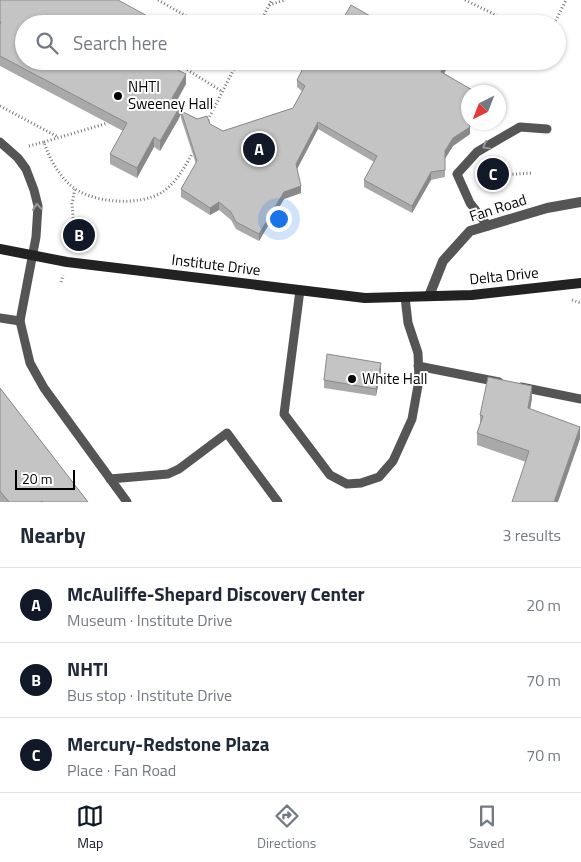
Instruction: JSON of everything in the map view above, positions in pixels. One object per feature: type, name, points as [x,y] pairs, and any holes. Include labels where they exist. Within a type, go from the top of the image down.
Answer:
[{"type":"street","name":"Fan Road","points":[[430,296],[443,261],[470,231],[547,208],[581,202]]},
{"type":"street","name":"Institute Drive","points":[[0,250],[67,262],[365,298],[430,296]]},
{"type":"street","name":"Delta Drive","points":[[430,296],[472,294],[581,283]]},
{"type":"lane","points":[[488,226],[470,203],[457,174],[477,152],[520,127],[547,129]]},
{"type":"lane","points":[[0,142],[26,168],[38,206],[38,221],[20,321],[30,363],[44,388],[127,502]]},
{"type":"lane","points":[[300,290],[284,414],[330,474],[347,484],[379,477],[393,461],[412,419],[419,380],[418,353],[408,323],[405,297]]},
{"type":"lane","points":[[0,318],[20,321]]},
{"type":"lane","points":[[418,366],[504,383]]},
{"type":"lane","points":[[514,385],[581,399]]},
{"type":"lane","points":[[110,479],[168,474],[179,469],[227,433],[278,502]]},
{"type":"path","points":[[158,0],[184,15]]},
{"type":"path","points":[[264,15],[272,0]]},
{"type":"path","points":[[269,5],[285,0]]},
{"type":"path","points":[[465,0],[495,15]]},
{"type":"path","points":[[558,15],[566,0]]},
{"type":"path","points":[[189,70],[222,92]]},
{"type":"path","points":[[208,120],[233,70]]},
{"type":"path","points":[[0,106],[58,138]]},
{"type":"path","points":[[29,146],[108,123]]},
{"type":"path","points":[[44,142],[51,161],[74,188],[83,194],[106,200],[126,202],[145,199],[163,192],[176,180],[192,154]]},
{"type":"path","points":[[489,165],[496,166],[502,175],[501,182],[495,187],[487,187],[480,179],[483,168],[489,165]]},
{"type":"path","points":[[502,175],[532,173]]},
{"type":"path","points":[[70,242],[74,227],[72,204],[74,188]]},
{"type":"building","name":"NHTI Sweeney Hall","points":[[0,0],[118,0],[146,15],[15,15],[15,64],[0,56]]},
{"type":"building","points":[[351,5],[368,15],[345,15]]},
{"type":"building","name":"NHTI Sweeney Hall","points":[[27,70],[178,70],[186,74],[172,98],[181,103],[178,110],[160,141],[154,137],[137,168],[110,154],[127,123]]},
{"type":"building","points":[[302,70],[442,70],[441,72],[464,85],[461,85],[461,130],[465,130],[453,138],[445,151],[445,170],[431,172],[412,206],[364,180],[377,156],[318,122],[296,164],[301,186],[284,192],[259,234],[236,222],[231,212],[219,202],[210,208],[181,189],[197,161],[181,111],[197,119],[207,116],[210,124],[223,131],[293,108],[305,86],[297,80]]},
{"type":"building","name":"White Hall","points":[[327,354],[381,363],[376,389],[324,380]]},
{"type":"building","points":[[488,377],[532,386],[528,408],[580,427],[554,502],[512,502],[529,451],[477,433],[483,416],[480,415]]},
{"type":"building","points":[[0,388],[88,502],[9,502],[0,491]]},
{"type":"place","name":"NHTI Sweeney Hall","points":[[118,96]]},
{"type":"place","name":"McAuliffe-Shepard Discovery Center","points":[[259,149]]},
{"type":"place","name":"Mercury-Redstone Plaza","points":[[493,174]]},
{"type":"place","name":"NHTI","points":[[79,235]]},
{"type":"place","name":"White Hall","points":[[352,379]]}]
